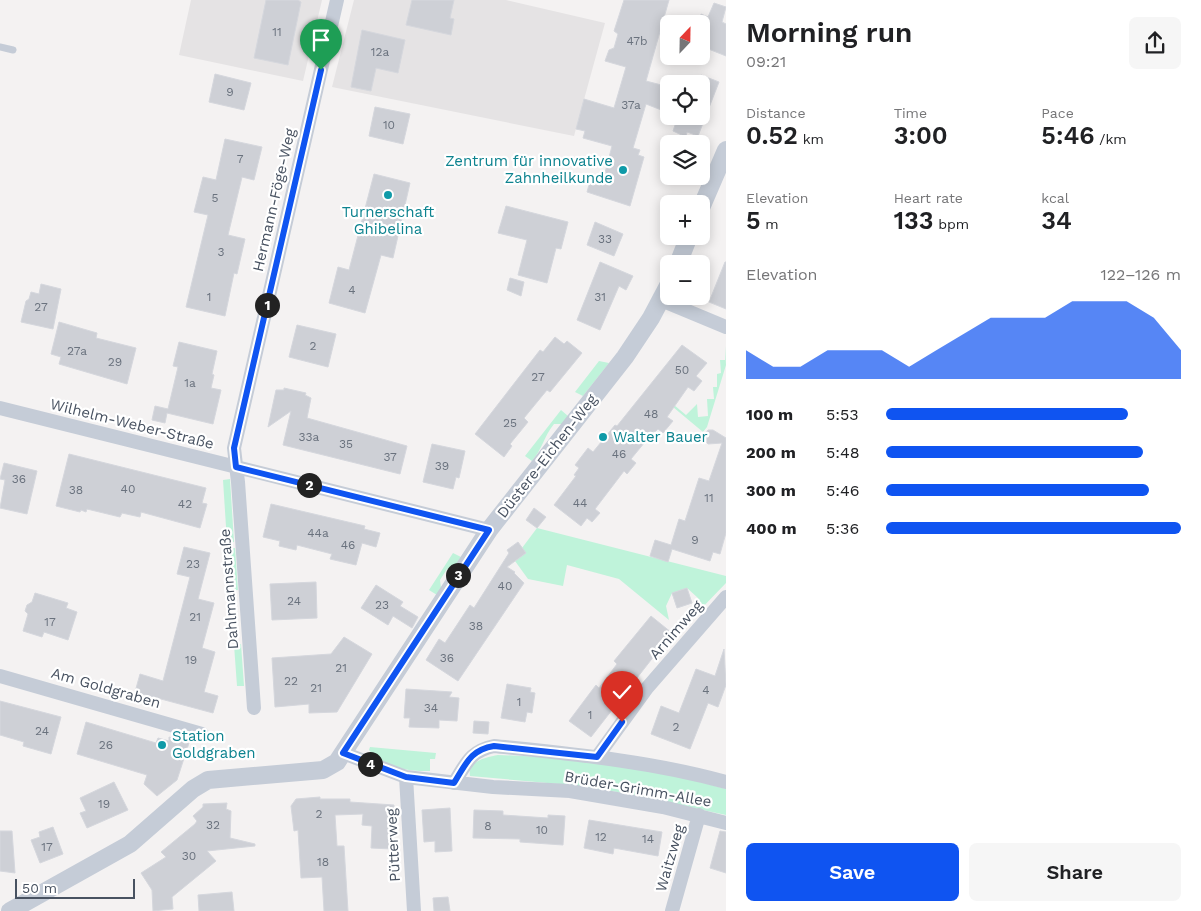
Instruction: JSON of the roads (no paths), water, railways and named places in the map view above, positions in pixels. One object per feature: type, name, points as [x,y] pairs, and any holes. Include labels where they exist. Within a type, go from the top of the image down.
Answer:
[{"type":"street","name":"Hermann-Föge-Weg","points":[[236,467],[234,448],[337,0]]},
{"type":"street","points":[[707,195],[726,150]]},
{"type":"street","name":"Düstere-Eichen-Weg","points":[[10,911],[130,844],[202,783],[220,777],[323,770],[333,766],[489,530],[625,356],[644,330],[660,301]]},
{"type":"street","points":[[688,305],[726,327]]},
{"type":"street","name":"Wilhelm-Weber-Straße","points":[[0,408],[489,530]]},
{"type":"street","name":"Dahlmannstraße","points":[[236,467],[254,708]]},
{"type":"street","name":"Arnimweg","points":[[597,757],[647,688],[726,597]]},
{"type":"street","name":"Am Goldgraben","points":[[0,676],[202,734]]},
{"type":"street","name":"Brüder-Grimm-Allee","points":[[454,783],[474,753],[482,748],[494,746],[597,757],[693,773],[726,782]]},
{"type":"street","name":"Brüder-Grimm-Allee","points":[[343,753],[406,777],[494,788],[570,791],[699,815],[726,822]]},
{"type":"street","name":"Pütterweg","points":[[406,777],[414,911]]},
{"type":"street","name":"Waitzweg","points":[[672,911],[699,815]]},
{"type":"lane","points":[[0,46],[13,50]]},
{"type":"place","name":"Zentrum für innovative Zahnheilkunde","points":[[623,170]]},
{"type":"place","name":"Turnerschaft Ghibelina","points":[[388,195]]},
{"type":"place","name":"Walter Bauer","points":[[603,437]]},
{"type":"place","name":"Station Goldgraben","points":[[162,745]]}]
